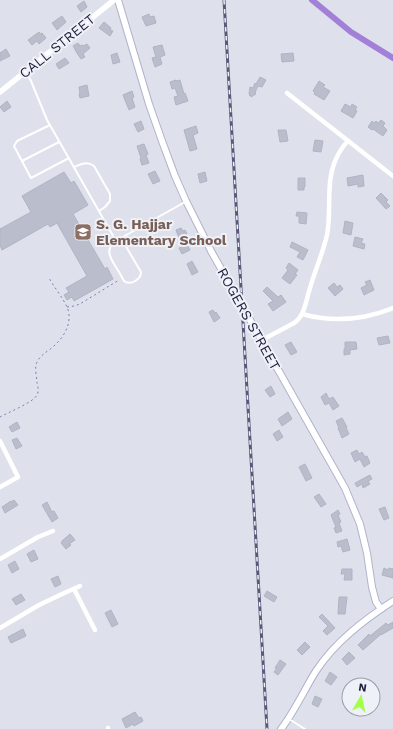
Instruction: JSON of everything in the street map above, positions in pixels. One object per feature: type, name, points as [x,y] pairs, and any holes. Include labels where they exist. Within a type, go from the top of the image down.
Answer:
[{"type":"main road","name":"ROGERS STREET","points":[[118,0],[162,141],[175,176],[211,251],[340,479],[360,524],[369,563],[371,582],[376,602],[381,609]]},
{"type":"main road","points":[[281,729],[317,670],[333,649],[351,632],[393,601]]},
{"type":"street","name":"CALL STREET","points":[[0,92],[114,0]]},
{"type":"street","points":[[287,93],[393,176]]},
{"type":"street","points":[[262,340],[298,321],[302,314],[326,236],[329,217],[330,182],[333,166],[340,151],[348,141]]},
{"type":"street","points":[[302,314],[323,319],[346,320],[393,308]]},
{"type":"street","points":[[0,441],[18,477],[0,487]]},
{"type":"street","points":[[0,559],[38,537],[52,531]]},
{"type":"street","points":[[0,628],[38,605],[80,586]]},
{"type":"street","points":[[74,589],[95,630]]},
{"type":"lane","points":[[26,72],[44,113],[59,142],[116,241]]},
{"type":"lane","points":[[50,125],[17,141],[14,146],[31,178],[69,158]]},
{"type":"lane","points":[[22,162],[59,142]]},
{"type":"lane","points":[[74,167],[82,163],[94,166],[110,194],[110,201],[99,211]]},
{"type":"lane","points":[[121,238],[141,274],[139,278],[130,283],[126,282],[123,278],[110,255],[110,248],[116,241],[121,238],[186,201]]},
{"type":"lane","points":[[288,718],[305,729]]},
{"type":"path","points":[[0,417],[31,401],[37,395],[37,362],[42,354],[55,345],[67,328],[67,307],[49,278]]},
{"type":"path","points":[[67,307],[80,304],[123,278]]},
{"type":"building","points":[[84,1],[87,7],[81,12],[77,6]]},
{"type":"building","points":[[149,14],[150,17],[154,16],[156,23],[146,26],[142,17]]},
{"type":"building","points":[[62,16],[66,22],[57,30],[52,23]]},
{"type":"building","points":[[104,22],[111,28],[110,30],[113,31],[110,36],[99,28]]},
{"type":"building","points":[[39,32],[46,38],[39,44],[37,41],[32,45],[28,40]]},
{"type":"building","points":[[78,43],[80,46],[87,44],[90,48],[83,54],[85,57],[81,59],[73,46]]},
{"type":"building","points":[[162,45],[165,55],[160,57],[162,64],[155,67],[152,58],[156,57],[153,47]]},
{"type":"building","points":[[6,49],[10,56],[0,61],[0,53]]},
{"type":"building","points":[[117,53],[120,62],[113,64],[111,55]]},
{"type":"building","points":[[293,53],[294,61],[282,62],[281,54]]},
{"type":"building","points":[[65,58],[69,63],[59,69],[56,64]]},
{"type":"building","points":[[260,77],[266,80],[262,87],[258,86],[255,95],[252,97],[249,95],[250,87],[253,88]]},
{"type":"building","points":[[180,80],[184,94],[185,93],[188,101],[176,105],[174,97],[178,96],[175,88],[172,89],[170,82]]},
{"type":"building","points":[[319,81],[325,85],[323,87],[330,91],[324,100],[314,94],[315,92],[313,91]]},
{"type":"building","points":[[87,85],[89,96],[80,98],[79,87]]},
{"type":"building","points":[[132,91],[134,97],[132,98],[135,107],[129,110],[123,95]]},
{"type":"building","points":[[7,101],[11,107],[4,112],[0,107]]},
{"type":"building","points":[[345,104],[351,107],[352,104],[357,107],[355,110],[357,111],[353,118],[341,111]]},
{"type":"building","points":[[381,120],[385,123],[383,126],[387,130],[383,136],[368,127],[372,121],[374,123],[376,121],[378,123]]},
{"type":"building","points":[[141,121],[144,129],[138,132],[134,124]]},
{"type":"building","points":[[196,126],[198,133],[193,135],[197,149],[190,151],[184,130]]},
{"type":"building","points":[[278,130],[286,130],[288,141],[280,142]]},
{"type":"building","points":[[315,140],[323,141],[321,152],[313,151]]},
{"type":"building","points":[[144,144],[148,154],[146,155],[149,163],[142,165],[137,146]]},
{"type":"building","points":[[155,171],[160,181],[153,184],[148,174]]},
{"type":"building","points":[[64,172],[71,183],[74,181],[88,205],[73,214],[105,269],[107,267],[113,279],[74,301],[72,297],[67,300],[64,295],[69,292],[66,288],[87,276],[57,223],[50,227],[48,224],[2,250],[0,245],[0,229],[31,212],[22,196]]},
{"type":"building","points":[[205,172],[207,181],[200,183],[198,174]]},
{"type":"building","points":[[363,175],[364,186],[358,187],[358,184],[348,186],[347,178]]},
{"type":"building","points":[[298,178],[305,178],[304,190],[298,190]]},
{"type":"building","points":[[381,193],[388,200],[386,202],[390,206],[386,209],[376,198]]},
{"type":"building","points":[[297,212],[307,213],[306,224],[299,223],[299,216],[296,216]]},
{"type":"building","points":[[345,221],[353,223],[351,235],[343,233]]},
{"type":"building","points":[[181,228],[183,231],[185,230],[187,234],[179,238],[176,230]]},
{"type":"building","points":[[355,237],[363,239],[361,243],[365,244],[364,249],[353,246]]},
{"type":"building","points":[[292,242],[308,250],[303,260],[297,257],[300,252],[290,247]]},
{"type":"building","points":[[187,244],[190,250],[182,254],[179,248]]},
{"type":"building","points":[[192,261],[198,272],[192,275],[187,264]]},
{"type":"building","points":[[289,263],[298,270],[295,274],[297,275],[290,284],[282,278],[288,270],[286,268]]},
{"type":"building","points":[[370,280],[374,290],[364,295],[361,288],[367,285],[365,282]]},
{"type":"building","points":[[334,283],[337,287],[340,285],[343,289],[335,296],[328,288]]},
{"type":"building","points":[[267,287],[278,297],[281,295],[286,302],[273,311],[268,304],[273,301],[263,291]]},
{"type":"building","points":[[213,310],[220,318],[214,322],[209,312]]},
{"type":"building","points":[[388,336],[390,343],[379,345],[377,338]]},
{"type":"building","points":[[291,342],[297,352],[291,355],[285,345]]},
{"type":"building","points":[[345,342],[356,342],[357,349],[350,350],[350,354],[344,355]]},
{"type":"building","points":[[271,386],[275,394],[270,397],[265,390]]},
{"type":"building","points":[[326,393],[329,399],[333,397],[339,406],[333,410],[329,403],[325,405],[321,397]]},
{"type":"building","points":[[288,412],[292,419],[282,426],[278,419]]},
{"type":"building","points":[[342,418],[349,434],[342,438],[336,421]]},
{"type":"building","points":[[17,422],[20,428],[12,432],[9,427]]},
{"type":"building","points":[[279,430],[283,437],[277,441],[273,434]]},
{"type":"building","points":[[17,438],[22,446],[16,449],[12,440]]},
{"type":"building","points":[[357,450],[359,454],[362,452],[365,457],[367,456],[370,463],[364,467],[360,459],[355,462],[351,453]]},
{"type":"building","points":[[305,464],[312,478],[306,481],[299,467]]},
{"type":"building","points":[[370,475],[372,479],[368,481],[370,484],[363,488],[362,484],[357,487],[355,483]]},
{"type":"building","points":[[319,494],[326,504],[321,507],[314,497]]},
{"type":"building","points":[[14,500],[18,505],[5,513],[2,507]]},
{"type":"building","points":[[47,502],[52,512],[54,511],[58,518],[52,522],[42,505]]},
{"type":"building","points":[[385,507],[389,518],[384,520],[379,509]]},
{"type":"building","points":[[338,510],[340,514],[338,515],[341,522],[339,523],[342,531],[336,533],[334,528],[336,527],[331,515]]},
{"type":"building","points":[[70,534],[75,540],[69,544],[71,545],[66,549],[61,543]]},
{"type":"building","points":[[347,539],[350,550],[343,552],[341,546],[338,547],[337,542]]},
{"type":"building","points":[[34,550],[38,559],[31,562],[27,554]]},
{"type":"building","points":[[15,561],[19,569],[12,573],[8,565]]},
{"type":"building","points":[[384,568],[388,570],[389,568],[393,569],[393,578],[382,575]]},
{"type":"building","points":[[342,569],[352,569],[352,580],[344,580],[345,574],[341,574]]},
{"type":"building","points":[[58,576],[61,584],[55,587],[51,579]]},
{"type":"building","points":[[267,591],[277,597],[274,602],[264,596]]},
{"type":"building","points":[[21,594],[25,600],[16,605],[12,599]]},
{"type":"building","points":[[339,597],[347,597],[345,614],[338,614]]},
{"type":"building","points":[[111,610],[118,624],[112,627],[105,613]]},
{"type":"building","points":[[322,614],[335,628],[327,635],[323,631],[328,626],[319,617]]},
{"type":"building","points":[[393,622],[393,628],[381,634],[363,650],[358,645],[369,634],[370,636],[386,623],[388,625]]},
{"type":"building","points":[[23,629],[26,636],[11,643],[8,637]]},
{"type":"building","points":[[305,642],[310,647],[302,655],[297,650]]},
{"type":"building","points":[[349,652],[355,658],[347,665],[342,659]]},
{"type":"building","points":[[280,660],[286,664],[278,675],[274,672]]},
{"type":"building","points":[[330,672],[337,677],[331,685],[325,681]]},
{"type":"building","points":[[315,696],[322,699],[318,707],[312,704]]},
{"type":"building","points":[[135,712],[143,721],[126,728],[122,719]]},
{"type":"waterway","points":[[312,0],[351,32],[393,58]]},
{"type":"railway","points":[[224,0],[267,729]]},
{"type":"place","name":"S. G. Hajjar Elementary School","points":[[83,232]]}]
